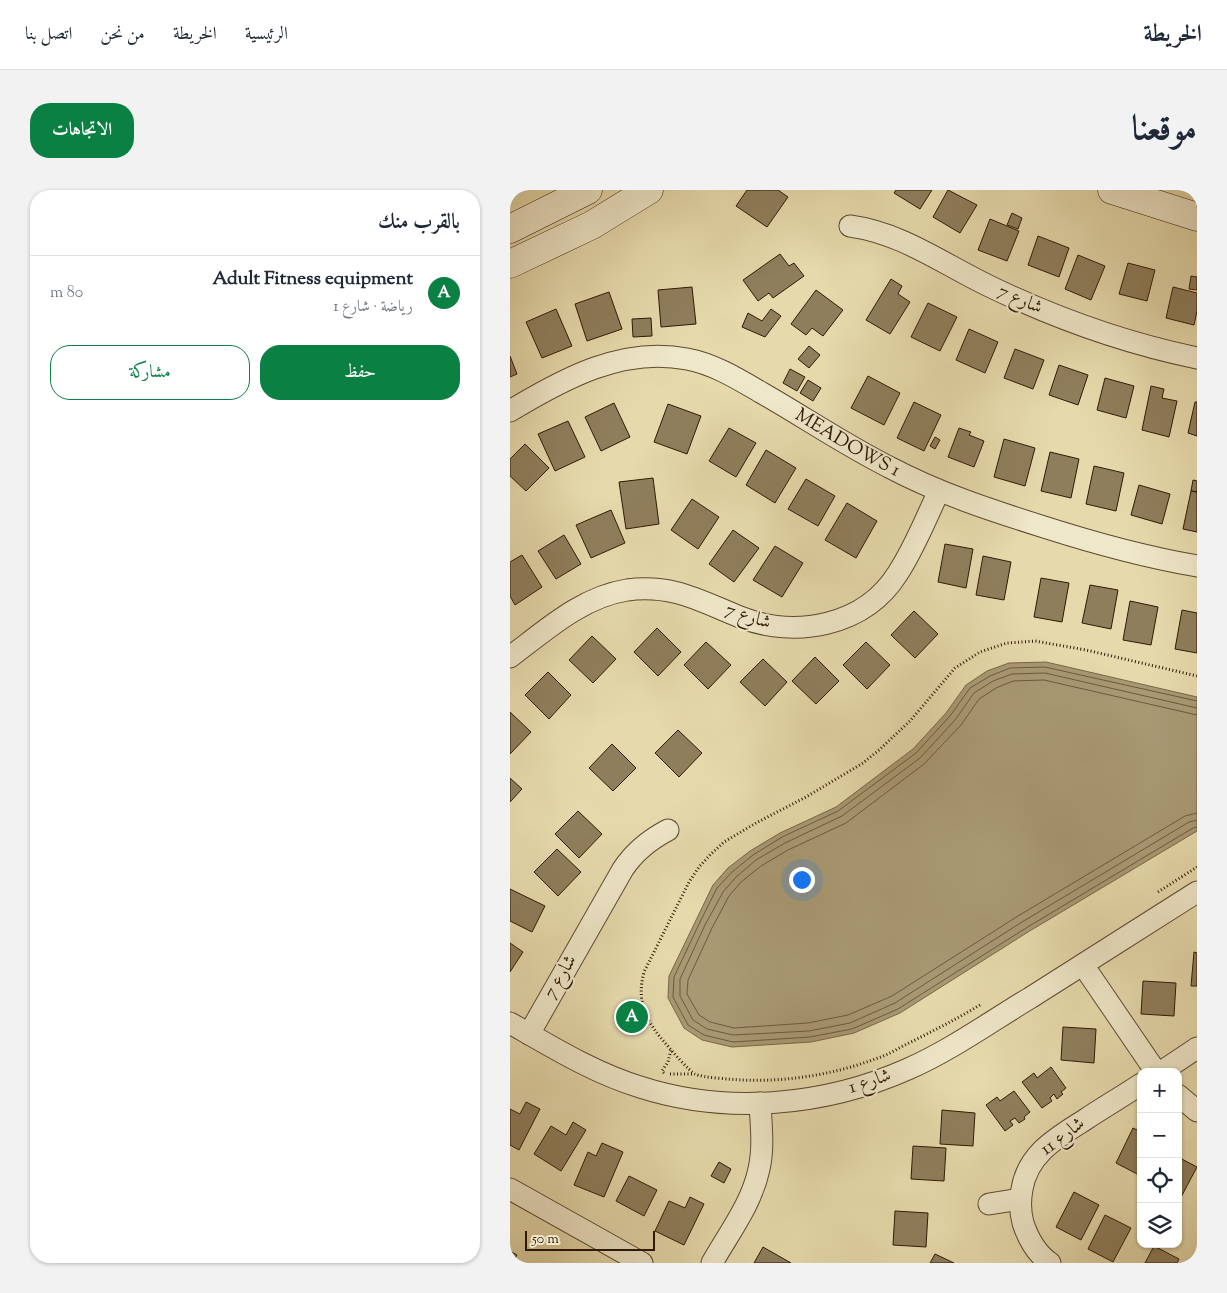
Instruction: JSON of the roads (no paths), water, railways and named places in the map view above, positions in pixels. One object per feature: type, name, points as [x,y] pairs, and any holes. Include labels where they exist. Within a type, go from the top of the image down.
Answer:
[{"type":"main road","points":[[510,229],[588,190]]},
{"type":"main road","points":[[510,264],[592,225],[649,190]]},
{"type":"main road","points":[[1112,190],[1197,217]]},
{"type":"street","name":"شارع 7","points":[[850,226],[866,228],[897,238],[987,286],[1066,320],[1132,341],[1197,358]]},
{"type":"street","name":"MEADOWS 1","points":[[510,411],[573,376],[600,366],[630,358],[659,357],[687,359],[717,368],[887,466],[939,491],[996,512],[1110,547],[1197,566]]},
{"type":"street","name":"شارع 7","points":[[510,657],[558,621],[591,601],[627,590],[646,589],[684,593],[742,618],[766,625],[791,628],[816,626],[840,620],[862,608],[881,593],[898,574],[939,491]]},
{"type":"street","name":"شارع 7","points":[[529,1034],[623,868],[647,842],[668,830]]},
{"type":"street","name":"شارع 1","points":[[510,1023],[583,1064],[640,1087],[669,1095],[730,1103],[760,1103],[802,1099],[846,1091],[909,1068],[954,1044],[1197,892]]},
{"type":"street","points":[[1083,965],[1153,1068]]},
{"type":"street","points":[[1167,1068],[1197,1048]]},
{"type":"street","name":"شارع 11","points":[[1050,1263],[1036,1249],[1026,1234],[1021,1217],[1020,1199],[1023,1182],[1030,1166],[1040,1151],[1054,1139],[1137,1087]]},
{"type":"street","points":[[1182,1098],[1197,1111]]},
{"type":"street","points":[[712,1263],[748,1201],[754,1186],[762,1152],[760,1103]]},
{"type":"street","points":[[510,1189],[642,1263]]},
{"type":"street","points":[[989,1204],[1020,1199]]},
{"type":"water","points":[[1046,662],[1197,697],[1197,831],[1028,932],[900,1013],[854,1033],[811,1042],[732,1047],[702,1040],[684,1028],[668,998],[669,976],[713,885],[728,868],[750,851],[780,833],[836,807],[913,749],[946,713],[966,685],[987,671],[1009,663]]},
{"type":"place","name":"Adult Fitness equipment","points":[[632,1017]]}]
